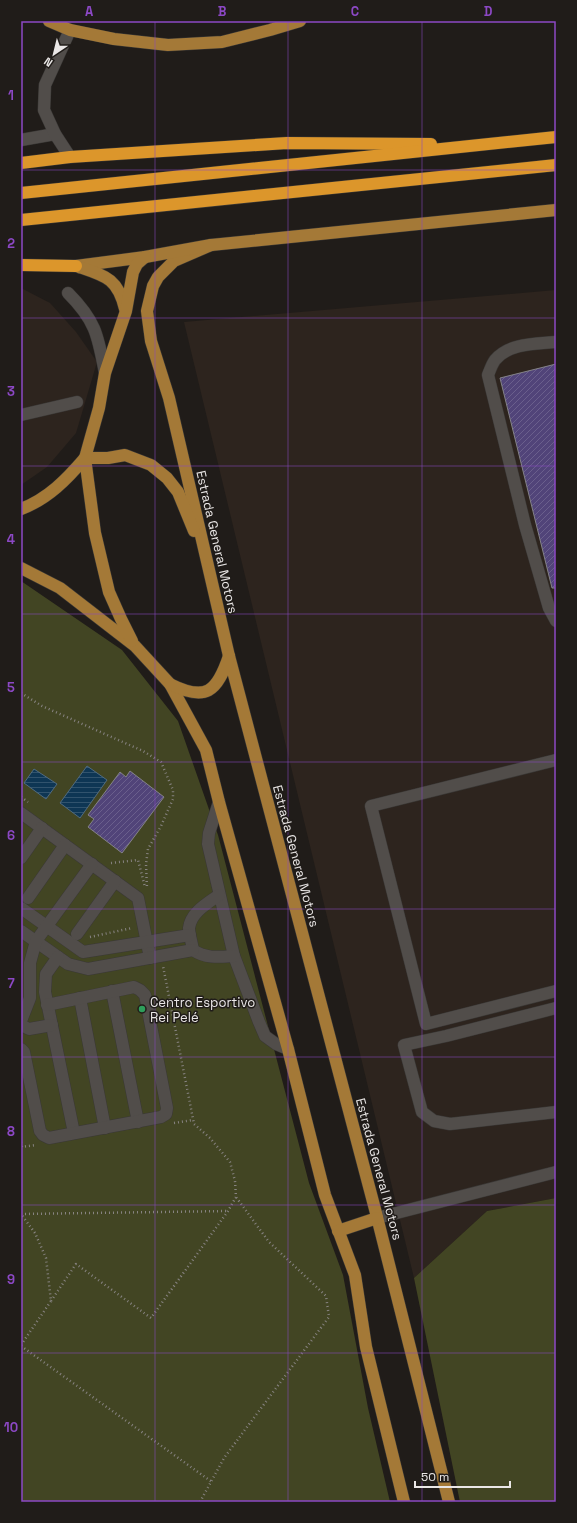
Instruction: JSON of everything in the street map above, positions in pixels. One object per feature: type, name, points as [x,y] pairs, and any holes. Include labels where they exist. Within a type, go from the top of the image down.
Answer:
[{"type":"highway","points":[[21,193],[556,137]]},
{"type":"highway","points":[[21,163],[70,157],[288,143],[494,144]]},
{"type":"highway","points":[[21,220],[556,165]]},
{"type":"highway","points":[[21,265],[76,266]]},
{"type":"main road","points":[[48,21],[70,30],[114,39],[168,45],[222,42],[300,21]]},
{"type":"main road","points":[[76,266],[211,245],[556,210]]},
{"type":"main road","name":"Estrada General Motors","points":[[211,245],[174,261],[158,277],[153,286],[147,311],[152,341],[169,398],[230,656],[377,1218],[449,1502]]},
{"type":"main road","points":[[135,646],[121,620],[109,592],[94,533],[85,458],[99,408],[105,373],[126,311],[133,272],[137,264],[145,256]]},
{"type":"main road","points":[[76,266],[106,277],[114,283],[122,296],[126,311]]},
{"type":"main road","points":[[21,509],[48,495],[66,480],[85,458],[108,458],[125,455],[151,465],[167,478],[178,492],[211,575]]},
{"type":"main road","points":[[21,568],[60,588],[135,646],[170,684],[206,750],[326,1194],[355,1275],[366,1347],[404,1502]]},
{"type":"main road","points":[[170,684],[185,692],[210,690],[218,683],[230,656]]},
{"type":"main road","points":[[338,1230],[377,1218]]},
{"type":"street","points":[[70,30],[45,84],[44,110],[55,134],[70,157]]},
{"type":"street","points":[[21,140],[55,134]]},
{"type":"street","points":[[68,293],[80,305],[93,323],[99,340],[105,373]]},
{"type":"street","points":[[556,342],[518,346],[504,353],[494,361],[488,375],[524,525],[549,608],[556,621]]},
{"type":"street","points":[[21,415],[77,402]]},
{"type":"street","points":[[556,760],[371,806],[426,1024],[556,991]]},
{"type":"street","points":[[219,802],[209,833],[208,844],[234,956],[265,1036],[276,1044],[288,1049]]},
{"type":"street","points":[[21,813],[138,898],[147,942],[156,957]]},
{"type":"street","points":[[21,858],[42,828]]},
{"type":"street","points":[[28,898],[65,845]]},
{"type":"street","points":[[21,1021],[30,998],[30,963],[36,942],[92,864]]},
{"type":"street","points":[[77,934],[115,881]]},
{"type":"street","points":[[193,950],[189,929],[191,921],[196,914],[219,894]]},
{"type":"street","points":[[21,908],[83,952],[190,935]]},
{"type":"street","points":[[21,930],[68,964],[88,969],[193,950],[197,953],[212,957],[234,956]]},
{"type":"street","points":[[58,957],[46,974],[45,992],[74,1133]]},
{"type":"street","points":[[21,1049],[24,1052],[40,1131],[43,1135],[50,1138],[138,1122],[161,1117],[166,1114],[167,1108],[145,995],[140,990],[134,987],[48,1005]]},
{"type":"street","points":[[112,992],[138,1122]]},
{"type":"street","points":[[80,998],[105,1128]]},
{"type":"street","points":[[556,1008],[404,1045],[422,1112],[434,1121],[450,1124],[556,1112]]},
{"type":"street","points":[[21,1025],[29,1029],[52,1025]]},
{"type":"street","points":[[377,1218],[556,1172]]},
{"type":"path","points":[[21,693],[42,706],[143,751],[160,762],[173,790],[173,799],[161,826],[148,849],[146,864],[147,896]]},
{"type":"path","points":[[156,957],[194,1124],[210,1138],[230,1162],[235,1181],[236,1197],[269,1242],[326,1296],[329,1317],[224,1458],[200,1502]]},
{"type":"path","points":[[21,1142],[22,1147]]},
{"type":"path","points":[[212,1482],[21,1346],[76,1264],[151,1318],[228,1211],[236,1197]]},
{"type":"path","points":[[51,1301],[46,1258],[35,1233],[21,1214],[228,1211]]},
{"type":"shaded area","points":[[21,288],[50,303],[76,332],[97,362],[76,433],[47,467],[21,485]]},
{"type":"shaded area","points":[[556,290],[556,1198],[487,1211],[414,1278],[184,322]]},
{"type":"green space","name":"Centro Esportivo Rei Pelé","points":[[21,581],[122,650],[178,721],[218,835],[309,1183],[343,1275],[368,1408],[390,1502],[21,1502]]},
{"type":"green space","points":[[556,1198],[556,1502],[460,1502],[414,1278],[487,1211]]},
{"type":"water","points":[[87,766],[107,780],[80,818],[60,803]]},
{"type":"water","points":[[34,769],[57,784],[46,799],[24,783]]},
{"type":"building","points":[[556,364],[556,588],[552,588],[500,378]]},
{"type":"building","points":[[130,771],[164,797],[122,853],[88,827],[94,819],[88,815],[120,772],[126,777]]},
{"type":"place","name":"Centro Esportivo Rei Pelé","points":[[142,1009]]}]
